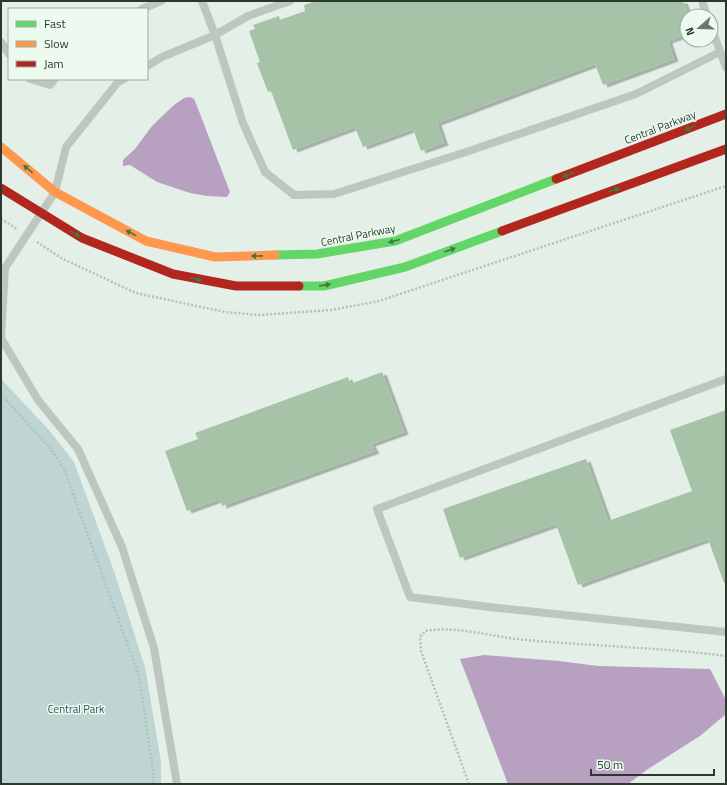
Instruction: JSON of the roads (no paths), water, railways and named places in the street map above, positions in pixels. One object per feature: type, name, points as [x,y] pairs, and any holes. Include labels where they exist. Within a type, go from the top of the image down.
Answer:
[{"type":"street","name":"Central Parkway","points":[[1,147],[55,192],[146,241],[215,257],[317,254],[395,241],[726,114]]},
{"type":"street","points":[[1,188],[82,238],[173,274],[236,286],[324,286],[405,267],[726,149]]},
{"type":"lane","points":[[144,8],[161,1]]},
{"type":"lane","points":[[202,1],[216,36],[242,123],[265,172],[294,195],[334,194],[466,152],[636,94],[720,52]]},
{"type":"lane","points":[[148,65],[162,57],[216,36],[248,16],[290,1]]},
{"type":"lane","points":[[1,42],[8,52]]},
{"type":"lane","points":[[719,48],[726,67]]},
{"type":"lane","points":[[34,80],[50,84],[54,80]]},
{"type":"lane","points":[[122,80],[118,82],[66,147],[55,192],[5,268],[1,338],[38,400],[78,449],[122,547],[154,648],[177,784]]},
{"type":"lane","points":[[726,379],[377,509],[410,597],[498,608],[726,632]]},
{"type":"park label","name":"Central Park","points":[[76,709]]}]
